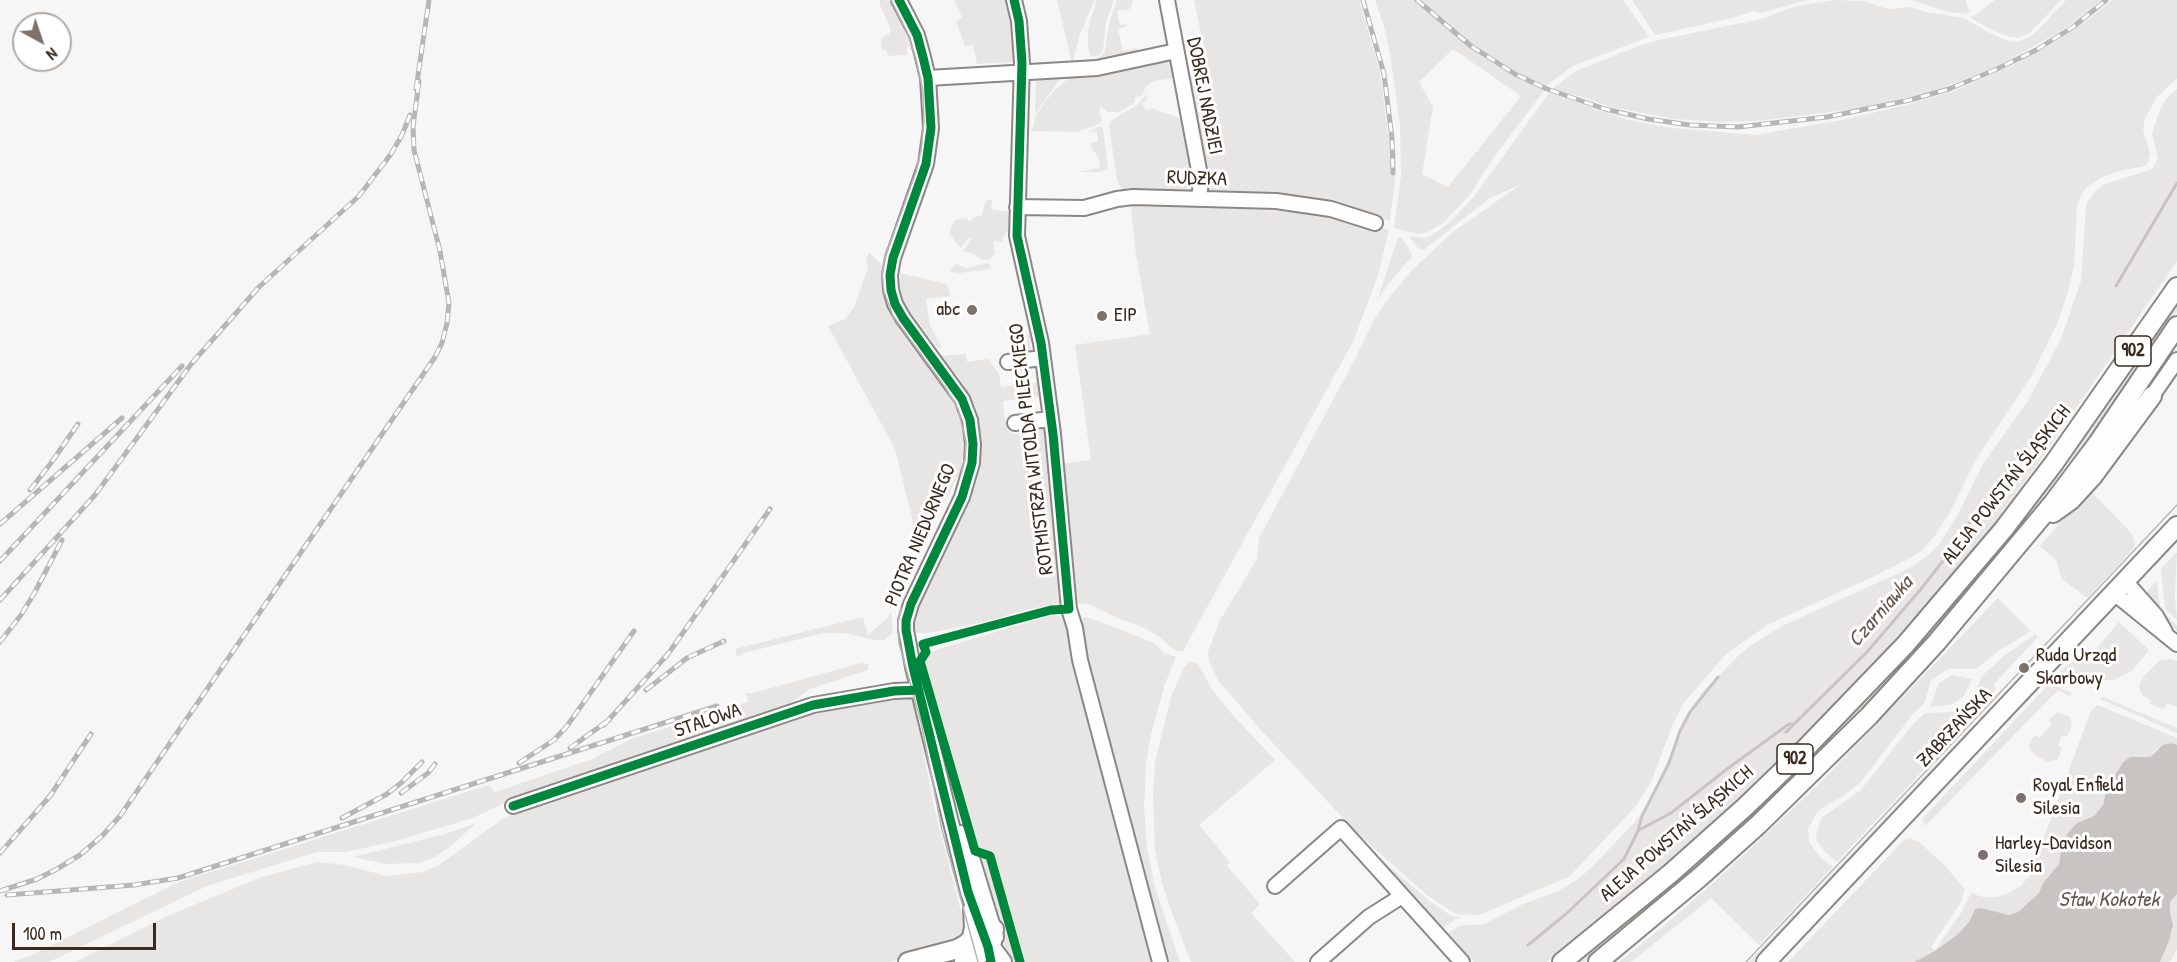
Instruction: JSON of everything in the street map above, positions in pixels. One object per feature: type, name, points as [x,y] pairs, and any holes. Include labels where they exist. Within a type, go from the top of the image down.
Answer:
[{"type":"main road","name":"ALEJA POWSTAŃ ŚLĄSKICH","points":[[1563,962],[1671,873],[1745,807],[1808,746],[1905,645],[1997,537],[2054,464],[2177,287]]},
{"type":"main road","name":"902","points":[[1598,962],[1700,877],[1823,763],[1938,642],[2032,529],[2098,442],[2177,326]]},
{"type":"main road","points":[[2032,529],[2083,489],[2152,396]]},
{"type":"main road","name":"ZABRZAŃSKA","points":[[1766,962],[2177,526]]},
{"type":"main road","points":[[960,956],[972,938],[973,909]]},
{"type":"main road","points":[[989,955],[994,929]]},
{"type":"main road","points":[[908,962],[960,956],[976,957],[989,955],[995,951],[1003,962]]},
{"type":"street","name":"PIOTRA NIEDURNEGO","points":[[899,0],[916,35],[928,78],[931,128],[926,164],[893,258],[890,282],[897,308],[962,399],[972,428],[973,450],[970,471],[962,497],[908,613],[907,641],[973,909],[989,955]]},
{"type":"street","name":"ROTMISTRZA WITOLDA PILECKIEGO","points":[[1014,0],[1020,31],[1022,73],[1017,239],[1043,358],[1069,609],[1075,628],[1080,660],[1160,962]]},
{"type":"street","name":"DOBREJ NADZIEI","points":[[1167,0],[1201,181],[1199,199]]},
{"type":"street","points":[[928,78],[1102,67],[1176,51]]},
{"type":"street","name":"RUDZKA","points":[[1017,207],[1084,208],[1133,197],[1276,201],[1332,209],[1375,223]]},
{"type":"street","points":[[1008,362],[1043,358]]},
{"type":"street","points":[[2152,396],[2177,360]]},
{"type":"street","points":[[1015,423],[1051,419]]},
{"type":"street","points":[[2119,587],[2150,623],[2166,633],[2177,644]]},
{"type":"street","name":"STALOWA","points":[[513,806],[813,705],[894,691],[919,690]]},
{"type":"street","name":"PIOTRA NIEDURNEGO","points":[[945,792],[972,858],[1003,962]]},
{"type":"street","points":[[1275,886],[1341,828],[1462,962]]},
{"type":"street","points":[[1318,962],[1368,917],[1402,896]]},
{"type":"shaded area","points":[[880,0],[889,0],[892,4],[912,53],[907,45],[907,55],[889,56],[886,50],[882,50],[881,38],[889,34],[891,30]]},
{"type":"shaded area","points":[[954,0],[1006,0],[1013,37],[1014,62],[977,64],[973,45],[965,46],[956,21],[962,17]]},
{"type":"shaded area","points":[[1057,0],[1095,0],[1080,34],[1072,64]]},
{"type":"shaded area","points":[[1097,0],[1114,0],[1106,22],[1103,49],[1099,55],[1091,57],[1088,32]]},
{"type":"shaded area","points":[[1117,0],[1133,0],[1130,9],[1117,11],[1120,25],[1127,24],[1118,29],[1123,51],[1136,48],[1140,51],[1138,56],[1075,65],[1081,61],[1098,58],[1105,52],[1109,23]]},
{"type":"shaded area","points":[[1194,0],[1359,0],[1380,73],[1388,133],[1396,152],[1390,221],[1330,202],[1274,194],[1206,193],[1184,78],[1209,73]]},
{"type":"shaded area","points":[[1375,0],[1414,0],[1483,57],[1544,91],[1494,157],[1469,196],[1442,224],[1425,233],[1419,234],[1394,228],[1401,175],[1400,126],[1385,30]],"holes":[[[1453,49],[1521,96],[1448,187],[1422,174],[1433,107],[1419,82]]]},
{"type":"shaded area","points":[[1419,0],[1623,0],[1649,37],[1573,66],[1546,86],[1517,72],[1472,45]]},
{"type":"shaded area","points":[[1632,0],[1808,0],[1760,13],[1753,11],[1733,18],[1655,35]]},
{"type":"shaded area","points":[[1835,0],[1863,1],[1888,9],[1911,7],[1926,12],[1964,18],[1992,34],[2017,42],[2032,36],[2066,0],[2101,0],[2070,25],[1995,67],[1930,93],[1855,109],[1759,121],[1722,122],[1674,119],[1607,106],[1552,89],[1576,71],[1654,41],[1761,19],[1796,6]]},
{"type":"shaded area","points":[[1911,0],[1966,0],[1971,12],[1965,14],[1945,11]]},
{"type":"shaded area","points":[[1995,0],[2061,0],[2030,33],[2018,38],[1994,31],[1969,17]]},
{"type":"shaded area","points":[[2112,0],[2177,0],[2177,78],[2157,97],[2145,118],[2143,129],[2150,153],[2148,163],[2145,166],[2102,177],[2085,189],[2080,198],[2077,207],[2074,267],[2057,324],[2032,375],[1975,461],[1952,509],[1936,534],[1923,550],[1912,557],[1769,624],[1726,654],[1684,703],[1673,724],[1651,782],[1636,806],[1570,876],[1480,915],[1456,914],[1428,896],[1357,833],[1259,728],[1218,680],[1209,662],[1208,652],[1219,622],[1257,559],[1259,538],[1372,323],[1388,299],[1411,271],[1454,231],[1520,185],[1490,198],[1426,248],[1421,250],[1409,236],[1425,238],[1449,223],[1473,198],[1549,93],[1628,120],[1673,128],[1755,135],[1842,120],[1952,92],[2009,67],[2053,43]]},
{"type":"shaded area","points":[[1168,60],[1172,62],[1175,78],[1154,81],[1146,87],[1142,95],[1134,98],[1133,104],[1119,112],[1108,112],[1101,106],[1099,110],[1102,120],[1099,124],[1077,132],[1031,131],[1035,117],[1047,99],[1070,77]]},
{"type":"shaded area","points":[[1065,77],[1058,82],[1035,114],[1036,82],[1039,79]]},
{"type":"shaded area","points":[[2177,89],[2177,261],[2044,455],[1993,525],[1864,676],[1739,800],[1660,870],[1547,962],[1474,962],[1448,933],[1459,926],[1484,924],[1523,904],[1558,891],[1590,869],[1651,802],[1681,729],[1693,707],[1701,694],[1737,657],[1751,645],[1784,625],[1908,569],[1939,545],[1959,512],[1983,464],[2027,402],[2061,339],[2081,281],[2086,204],[2096,190],[2105,184],[2152,169],[2158,159],[2152,134],[2157,117],[2165,100]]},
{"type":"shaded area","points":[[1146,95],[1146,101],[1142,103],[1146,110],[1154,109],[1183,119],[1197,183],[1195,189],[1187,191],[1122,189],[1117,181],[1109,125],[1112,120],[1137,105]]},
{"type":"shaded area","points":[[1100,126],[1103,128],[1108,168],[1101,172],[1077,172],[1100,168],[1099,158],[1091,147],[1091,143],[1098,141],[1097,131],[1088,132]]},
{"type":"shaded area","points":[[987,200],[992,200],[991,209],[1011,212],[1011,224],[1002,242],[993,242],[995,253],[990,259],[982,260],[972,253],[963,251],[970,237],[961,248],[949,234],[954,220],[966,218],[970,222],[973,217],[982,216]]},
{"type":"shaded area","points":[[1130,202],[1329,214],[1389,230],[1378,275],[1353,342],[1183,651],[1176,651],[1158,636],[1142,627],[1089,604],[1072,603],[1059,464],[1091,460],[1075,345],[1150,334],[1136,255]]},
{"type":"shaded area","points":[[1398,237],[1401,237],[1412,257],[1392,279],[1377,301]]},
{"type":"shaded area","points":[[869,252],[882,265],[882,292],[892,317],[948,394],[963,430],[964,449],[961,470],[920,550],[895,449],[828,326],[845,319],[854,307],[868,268],[866,261]]},
{"type":"shaded area","points":[[988,263],[991,266],[990,269],[959,273],[949,271],[956,264],[966,268]]},
{"type":"shaded area","points":[[900,273],[946,284],[950,296],[926,299],[930,325],[942,348],[936,346],[903,303],[900,295]]},
{"type":"shaded area","points":[[2177,302],[2177,311],[2079,453],[2038,508],[1939,627],[1840,734],[1727,842],[1584,962],[1576,962],[1676,880],[1756,810],[1920,642],[2034,504],[2093,425]]},
{"type":"shaded area","points":[[1032,332],[1033,341],[1030,343],[1032,351],[1036,351],[1036,346],[1038,352],[1005,359],[1025,334]]},
{"type":"shaded area","points":[[966,354],[967,362],[988,359],[999,374],[1001,387],[1041,382],[1043,396],[1003,401],[1004,415],[1007,429],[1012,434],[1040,431],[1039,425],[1046,425],[1066,602],[1025,610],[984,622],[929,633],[918,633],[914,631],[915,614],[961,519],[979,466],[980,431],[976,408],[957,375],[939,356]]},
{"type":"shaded area","points":[[2089,489],[2132,534],[2135,544],[2134,548],[2087,598],[2061,578],[2057,561],[2040,546]]},
{"type":"shaded area","points":[[2177,552],[2175,595],[2177,620],[2165,609],[2161,569]]},
{"type":"shaded area","points":[[2157,580],[2160,608],[2177,626],[2177,631],[2145,596]]},
{"type":"shaded area","points":[[1998,598],[2031,631],[2000,650],[1976,669],[1948,669],[1931,680],[1925,702],[1912,715],[1861,782],[1816,814],[1808,829],[1809,842],[1820,857],[1833,867],[1759,945],[1711,898],[1631,962],[1619,962],[1722,875],[1816,787]]},
{"type":"shaded area","points":[[891,611],[893,632],[885,640],[844,633],[824,633],[744,653],[737,657],[735,649],[863,617],[868,635],[887,619]]},
{"type":"shaded area","points":[[1054,614],[1065,619],[1068,628],[1070,651],[1091,735],[1156,962],[1023,962],[992,854],[981,852],[978,848],[966,819],[962,795],[924,663],[925,658],[931,652]]},
{"type":"shaded area","points":[[1084,617],[1142,638],[1155,644],[1164,653],[1176,657],[1165,684],[1151,734],[1146,764],[1144,807],[1147,848],[1155,887],[1180,962],[1169,962],[1146,894],[1084,650],[1080,622]]},
{"type":"shaded area","points":[[2119,622],[2149,650],[2132,671],[2113,680],[2093,680],[2078,686],[2056,678],[2055,675],[2081,654],[2094,651]]},
{"type":"shaded area","points":[[2035,634],[2038,637],[1993,685],[1997,688],[1978,712],[1837,862],[1824,851],[1816,835],[1821,818],[1861,790],[1913,724],[1925,713],[1952,712],[1964,706],[1974,694],[1982,676],[2005,655]]},
{"type":"shaded area","points":[[2160,660],[2177,661],[2177,707],[2167,703],[2163,709],[2150,704],[2151,701],[2141,694],[2139,685],[2143,677]]},
{"type":"shaded area","points":[[1190,661],[1198,664],[1212,689],[1230,712],[1275,760],[1199,825],[1230,862],[1227,866],[1260,904],[1251,913],[1295,962],[1191,962],[1171,910],[1155,851],[1153,798],[1155,762],[1171,697],[1184,667]]},
{"type":"shaded area","points":[[861,663],[869,664],[868,670],[810,689],[791,703],[775,710],[510,800],[473,818],[392,842],[345,852],[317,852],[207,886],[49,962],[13,962],[32,955],[179,882],[489,785],[495,792],[592,759],[631,739],[748,702],[746,693]]},
{"type":"shaded area","points":[[917,667],[921,669],[956,794],[952,790]]},
{"type":"shaded area","points":[[1952,675],[1972,679],[1964,696],[1953,704],[1930,707],[1939,683]]},
{"type":"shaded area","points":[[2051,684],[2072,693],[2069,696],[2058,690],[1925,826],[1922,819]]},
{"type":"shaded area","points":[[904,696],[911,699],[916,714],[934,807],[966,931],[956,944],[889,962],[75,962],[167,916],[262,877],[317,862],[345,865],[387,876],[423,872],[439,865],[501,820],[522,808],[808,710]]},
{"type":"shaded area","points":[[2103,697],[2177,728],[2177,733],[2100,699]]},
{"type":"shaded area","points":[[2098,705],[2177,738],[2177,745],[2172,743],[2155,750],[2150,757],[2130,757],[2123,762],[2106,790],[2103,805],[2094,816],[2077,823],[2059,864],[2043,883],[2039,893],[2018,912],[2009,915],[1975,909],[1969,922],[1958,934],[1935,951],[1914,962],[1788,962],[1905,839],[1910,838],[1919,842],[1965,889],[1961,902],[1931,947],[1935,950],[1961,913],[1971,893],[1983,897],[1996,897],[2021,886],[2030,875],[2089,716],[2092,709]]},
{"type":"shaded area","points":[[2058,712],[2070,717],[2072,726],[2067,736],[2062,735],[2058,746],[2062,748],[2058,759],[2048,762],[2035,755],[2029,744],[2035,735],[2039,738],[2052,724],[2048,720]]},
{"type":"shaded area","points":[[1974,724],[1977,727],[1756,962],[1749,962]]},
{"type":"shaded area","points":[[476,823],[450,847],[435,857],[419,863],[386,864],[353,857],[445,834]]},
{"type":"shaded area","points":[[1370,850],[1431,902],[1450,915],[1461,918],[1443,928]]},
{"type":"shaded area","points":[[974,855],[988,860],[1017,962],[1010,962]]},
{"type":"shaded area","points":[[2177,894],[2177,949],[2170,962],[2160,962],[2173,925],[2170,902]]},
{"type":"water","name":"Staw Kokotek","points":[[2172,743],[2177,745],[2177,894],[2170,902],[2173,925],[2160,962],[1914,962],[1935,951],[1958,934],[1969,922],[1975,909],[1981,908],[2009,915],[2018,912],[2039,893],[2043,883],[2059,864],[2062,845],[2068,833],[2077,823],[2094,816],[2103,805],[2106,790],[2123,762],[2130,757],[2150,757],[2163,745]]},
{"type":"waterway","name":"Czarniawka","points":[[2116,286],[2177,183]]},
{"type":"waterway","name":"Czarniawka","points":[[1786,732],[1867,652],[1946,557],[1985,500]]},
{"type":"waterway","points":[[1528,945],[1566,914],[1624,859],[1638,831],[1642,816],[1669,763],[1680,731],[1690,712],[1718,677]]},
{"type":"waterway","points":[[1639,830],[1671,813],[1727,769],[1789,724],[1793,724]]},
{"type":"tram line","points":[[891,0],[907,32],[916,59],[923,91],[924,121],[916,172],[885,257],[882,274],[884,292],[893,316],[945,387],[958,409],[966,442],[961,475]]},
{"type":"tram line","points":[[1746,962],[2177,505]]},
{"type":"tram line","points":[[901,608],[898,623],[899,643],[921,722],[942,830],[978,962]]},
{"type":"railway","points":[[416,89],[429,0]]},
{"type":"railway","points":[[1363,0],[1384,74],[1392,138],[1393,173]]},
{"type":"railway","points":[[1417,0],[1471,46],[1515,74],[1547,89],[1605,109],[1648,119],[1690,125],[1738,127],[1827,117],[1910,100],[1949,89],[2036,50],[2073,27],[2106,0]]},
{"type":"railway","points":[[0,891],[37,879],[80,855],[120,816],[435,357],[442,343],[449,303],[440,251],[414,150],[413,127],[419,81]]},
{"type":"railway","points":[[0,600],[95,495],[192,363],[259,287],[359,196],[391,154],[410,115]]},
{"type":"railway","points":[[0,561],[182,366]]},
{"type":"railway","points":[[0,524],[122,418]]},
{"type":"railway","points":[[30,490],[78,424]]},
{"type":"railway","points":[[604,725],[668,654],[770,509]]},
{"type":"railway","points":[[0,642],[35,592],[62,540]]},
{"type":"railway","points":[[519,763],[554,740],[567,726],[634,631]]},
{"type":"railway","points":[[646,690],[687,658],[724,641]]},
{"type":"railway","points":[[7,895],[134,885],[178,878],[717,706]]},
{"type":"railway","points":[[570,748],[609,720]]},
{"type":"railway","points":[[0,853],[50,796],[91,734]]},
{"type":"railway","points":[[342,818],[387,794],[422,762]]},
{"type":"railway","points":[[401,793],[428,773],[435,764]]},
{"type":"cycle path","points":[[899,0],[917,35],[923,57],[928,78],[931,128],[926,164],[893,258],[890,275],[891,290],[895,304],[903,318],[962,399],[970,420],[973,444],[972,463],[962,497],[911,604],[906,630],[968,892],[988,947],[991,962]]},
{"type":"cycle path","points":[[1014,0],[1019,21],[1022,63],[1017,236],[1041,343],[1053,434],[1069,609],[1051,610],[923,644],[926,652],[920,661],[975,851],[990,856],[1020,962]]},
{"type":"cycle path","points":[[513,806],[813,705],[894,691],[919,690]]},
{"type":"place","name":"abc","points":[[972,310]]},
{"type":"place","name":"EIP","points":[[1102,316]]},
{"type":"place","name":"Ruda Urząd Skarbowy","points":[[2024,668]]},
{"type":"place","name":"Royal Enfield Silesia","points":[[2021,798]]},
{"type":"place","name":"Harley-Davidson Silesia","points":[[1983,855]]}]
